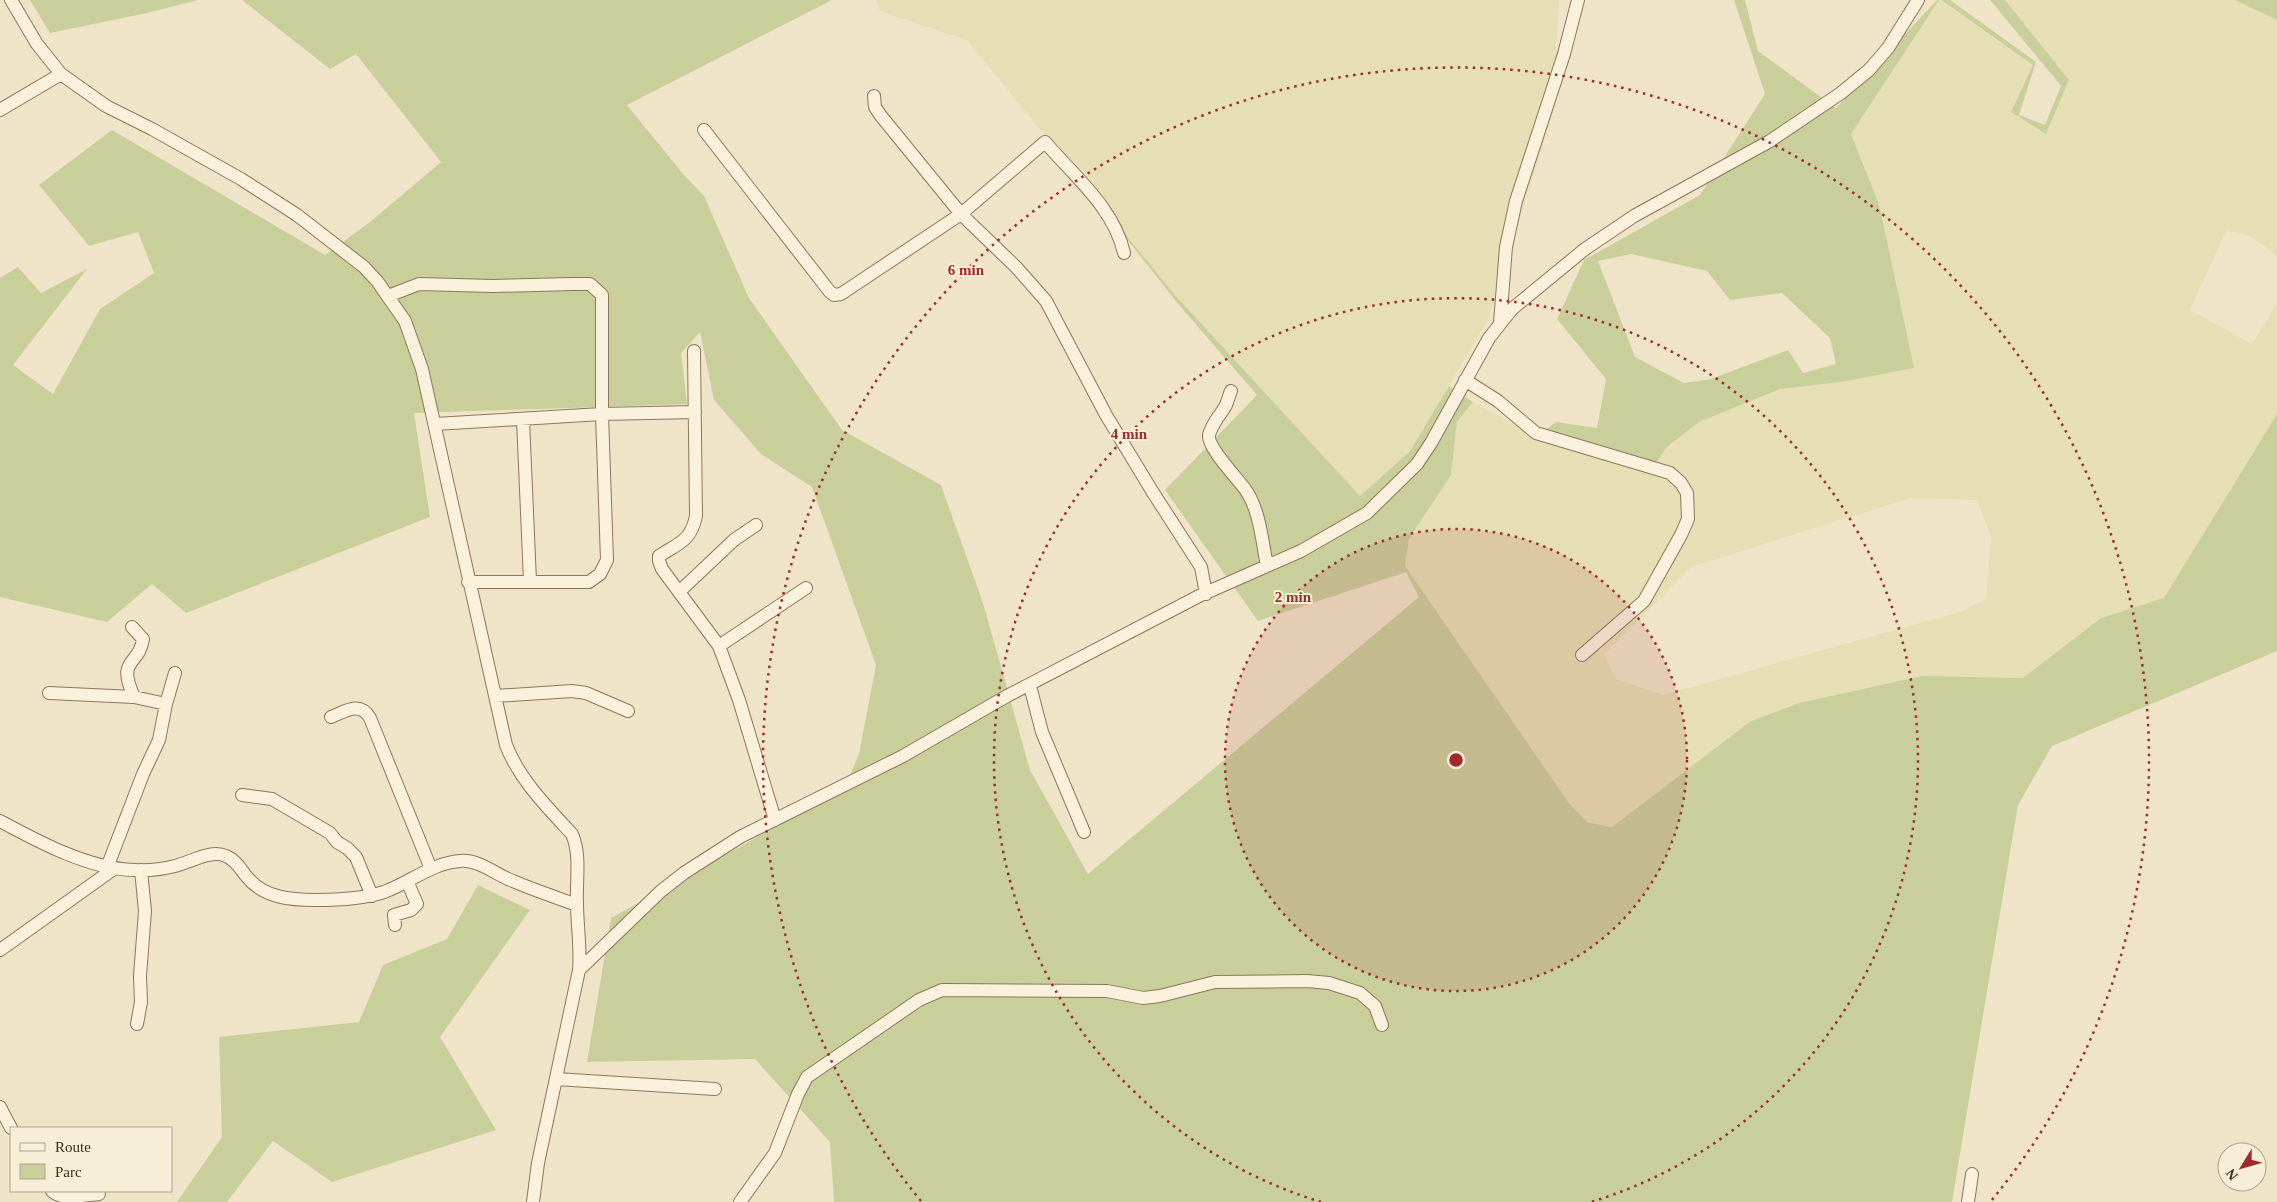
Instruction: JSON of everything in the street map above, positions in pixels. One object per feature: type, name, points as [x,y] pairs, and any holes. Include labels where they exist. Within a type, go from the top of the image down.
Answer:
[{"type":"street","points":[[11,0],[37,44],[60,74],[106,106],[152,129],[241,179],[298,215],[364,267],[388,296],[405,321],[422,369],[435,424],[502,733],[511,758],[534,790],[572,834],[576,845],[579,970],[538,1163],[532,1202]]},
{"type":"street","points":[[1500,323],[1506,247],[1516,202],[1564,54],[1578,0]]},
{"type":"street","points":[[579,970],[661,891],[684,873],[740,837],[903,756],[1007,696],[1030,686],[1206,594],[1301,551],[1345,527],[1380,502],[1417,464],[1431,443],[1489,338],[1500,323],[1532,291],[1618,227],[1664,198],[1770,142],[1841,93],[1869,70],[1888,48],[1918,0]]},
{"type":"street","points":[[0,110],[60,74]]},
{"type":"street","points":[[874,96],[875,107],[881,116],[961,214],[1016,267],[1046,301],[1111,423],[1201,567],[1206,594]]},
{"type":"street","points":[[704,130],[834,295],[841,294],[890,263],[961,214],[1045,142],[1109,215],[1120,236],[1124,253]]},
{"type":"street","points":[[388,296],[420,284],[590,284],[602,295],[604,320],[602,414],[607,560],[600,574],[589,582],[530,580],[468,582]]},
{"type":"street","points":[[694,351],[696,516],[693,530],[687,539],[660,556],[659,561],[662,569],[719,646],[739,700],[775,820]]},
{"type":"street","points":[[1465,380],[1498,401],[1536,434],[1670,473],[1682,483],[1687,493],[1688,519],[1644,601],[1582,655]]},
{"type":"street","points":[[1230,390],[1226,406],[1216,418],[1209,437],[1212,446],[1249,496],[1259,522],[1267,566]]},
{"type":"street","points":[[435,424],[602,414],[695,412]]},
{"type":"street","points":[[523,420],[530,580]]},
{"type":"street","points":[[680,591],[734,540],[756,526]]},
{"type":"street","points":[[719,646],[806,588]]},
{"type":"street","points":[[132,627],[143,639],[142,646],[130,661],[126,675],[134,697]]},
{"type":"street","points":[[0,950],[111,867],[143,774],[159,740],[166,704],[175,673]]},
{"type":"street","points":[[1030,686],[1042,732],[1084,832]]},
{"type":"street","points":[[495,696],[572,691],[586,693],[628,711]]},
{"type":"street","points":[[49,693],[134,697],[166,704]]},
{"type":"street","points":[[331,716],[358,708],[366,711],[431,869]]},
{"type":"street","points":[[242,796],[272,799],[325,829],[337,842],[356,857],[372,896]]},
{"type":"street","points":[[0,822],[44,844],[86,861],[111,867],[141,870],[174,866],[216,854],[226,856],[235,862],[254,886],[283,899],[316,900],[372,896],[431,869],[461,861],[472,862],[512,881],[577,905]]},
{"type":"street","points":[[137,1024],[141,1002],[140,976],[145,911],[141,870]]},
{"type":"street","points":[[395,925],[394,915],[411,910],[417,904],[408,880]]},
{"type":"street","points":[[740,1202],[775,1153],[806,1077],[919,1000],[942,990],[1108,991],[1143,998],[1160,996],[1215,982],[1307,981],[1329,983],[1360,993],[1375,1006],[1382,1025]]},
{"type":"street","points":[[556,1079],[715,1090]]},
{"type":"street","points":[[0,1107],[10,1127]]},
{"type":"street","points":[[1968,1202],[1972,1174]]},
{"type":"street","points":[[53,1192],[65,1196],[98,1194]]},
{"type":"shaded area","points":[[876,0],[1559,0],[1552,116],[1488,320],[1410,451],[1360,496],[1175,295],[967,40],[880,11]]},
{"type":"shaded area","points":[[1939,0],[2033,65],[2011,112],[2046,134],[2069,80],[2005,0],[2235,0],[2277,20],[2277,256],[2249,235],[2226,231],[2190,310],[2252,344],[2277,303],[2277,414],[2164,598],[2101,618],[2023,678],[1922,676],[1799,703],[1751,721],[1612,827],[1587,822],[1569,803],[1405,566],[1409,539],[1451,475],[1457,422],[1473,402],[1537,436],[1648,473],[1667,447],[1699,422],[1780,389],[1841,382],[1879,204],[1851,134]],"holes":[[[1910,498],[1977,500],[1991,538],[1986,599],[1963,611],[1663,695],[1616,679],[1604,654],[1691,567]]]},
{"type":"green space","points":[[30,0],[198,0],[147,13],[50,33]]},
{"type":"green space","points":[[242,0],[832,0],[627,105],[683,174],[704,196],[749,298],[842,430],[941,485],[983,603],[1030,770],[1088,874],[1419,597],[1406,572],[1258,621],[1165,490],[1257,395],[1179,305],[1070,167],[1175,295],[1360,496],[1410,451],[1449,386],[1473,402],[1457,422],[1451,475],[1409,539],[1405,566],[1569,803],[1587,822],[1612,827],[1751,721],[1799,703],[1922,676],[2023,678],[2101,618],[2164,598],[2277,414],[2277,651],[2052,746],[2018,805],[1952,1202],[834,1202],[830,1142],[755,1059],[587,1062],[611,918],[844,789],[859,754],[876,665],[812,487],[761,454],[714,400],[700,332],[681,353],[687,404],[414,413],[430,517],[186,613],[152,584],[107,622],[0,597],[0,278],[18,267],[41,293],[87,269],[13,365],[53,394],[100,309],[154,273],[138,232],[89,246],[39,185],[112,130],[325,255],[370,222],[441,162],[356,54],[330,69]]},
{"type":"green space","points":[[1734,0],[1745,0],[1758,51],[1836,108],[1939,0],[1851,134],[1879,204],[1914,368],[1841,382],[1780,389],[1699,422],[1667,447],[1649,473],[1537,436],[1556,422],[1597,428],[1606,379],[1557,319],[1584,260],[1700,195],[1765,94]],"holes":[[[1631,254],[1707,271],[1730,300],[1782,293],[1830,338],[1836,364],[1803,373],[1788,350],[1711,379],[1684,383],[1635,357],[1598,261]]]},
{"type":"green space","points":[[1941,0],[1950,0],[2036,62],[2019,115],[2045,125],[2061,86],[1990,0],[2005,0],[2069,80],[2046,134],[2011,112],[2033,65]]},
{"type":"green space","points":[[2235,0],[2277,0],[2277,20]]},
{"type":"green space","points":[[478,885],[530,910],[440,1037],[496,1130],[332,1182],[273,1141],[227,1202],[177,1202],[222,1137],[219,1037],[359,1022],[383,965],[447,939]]}]
